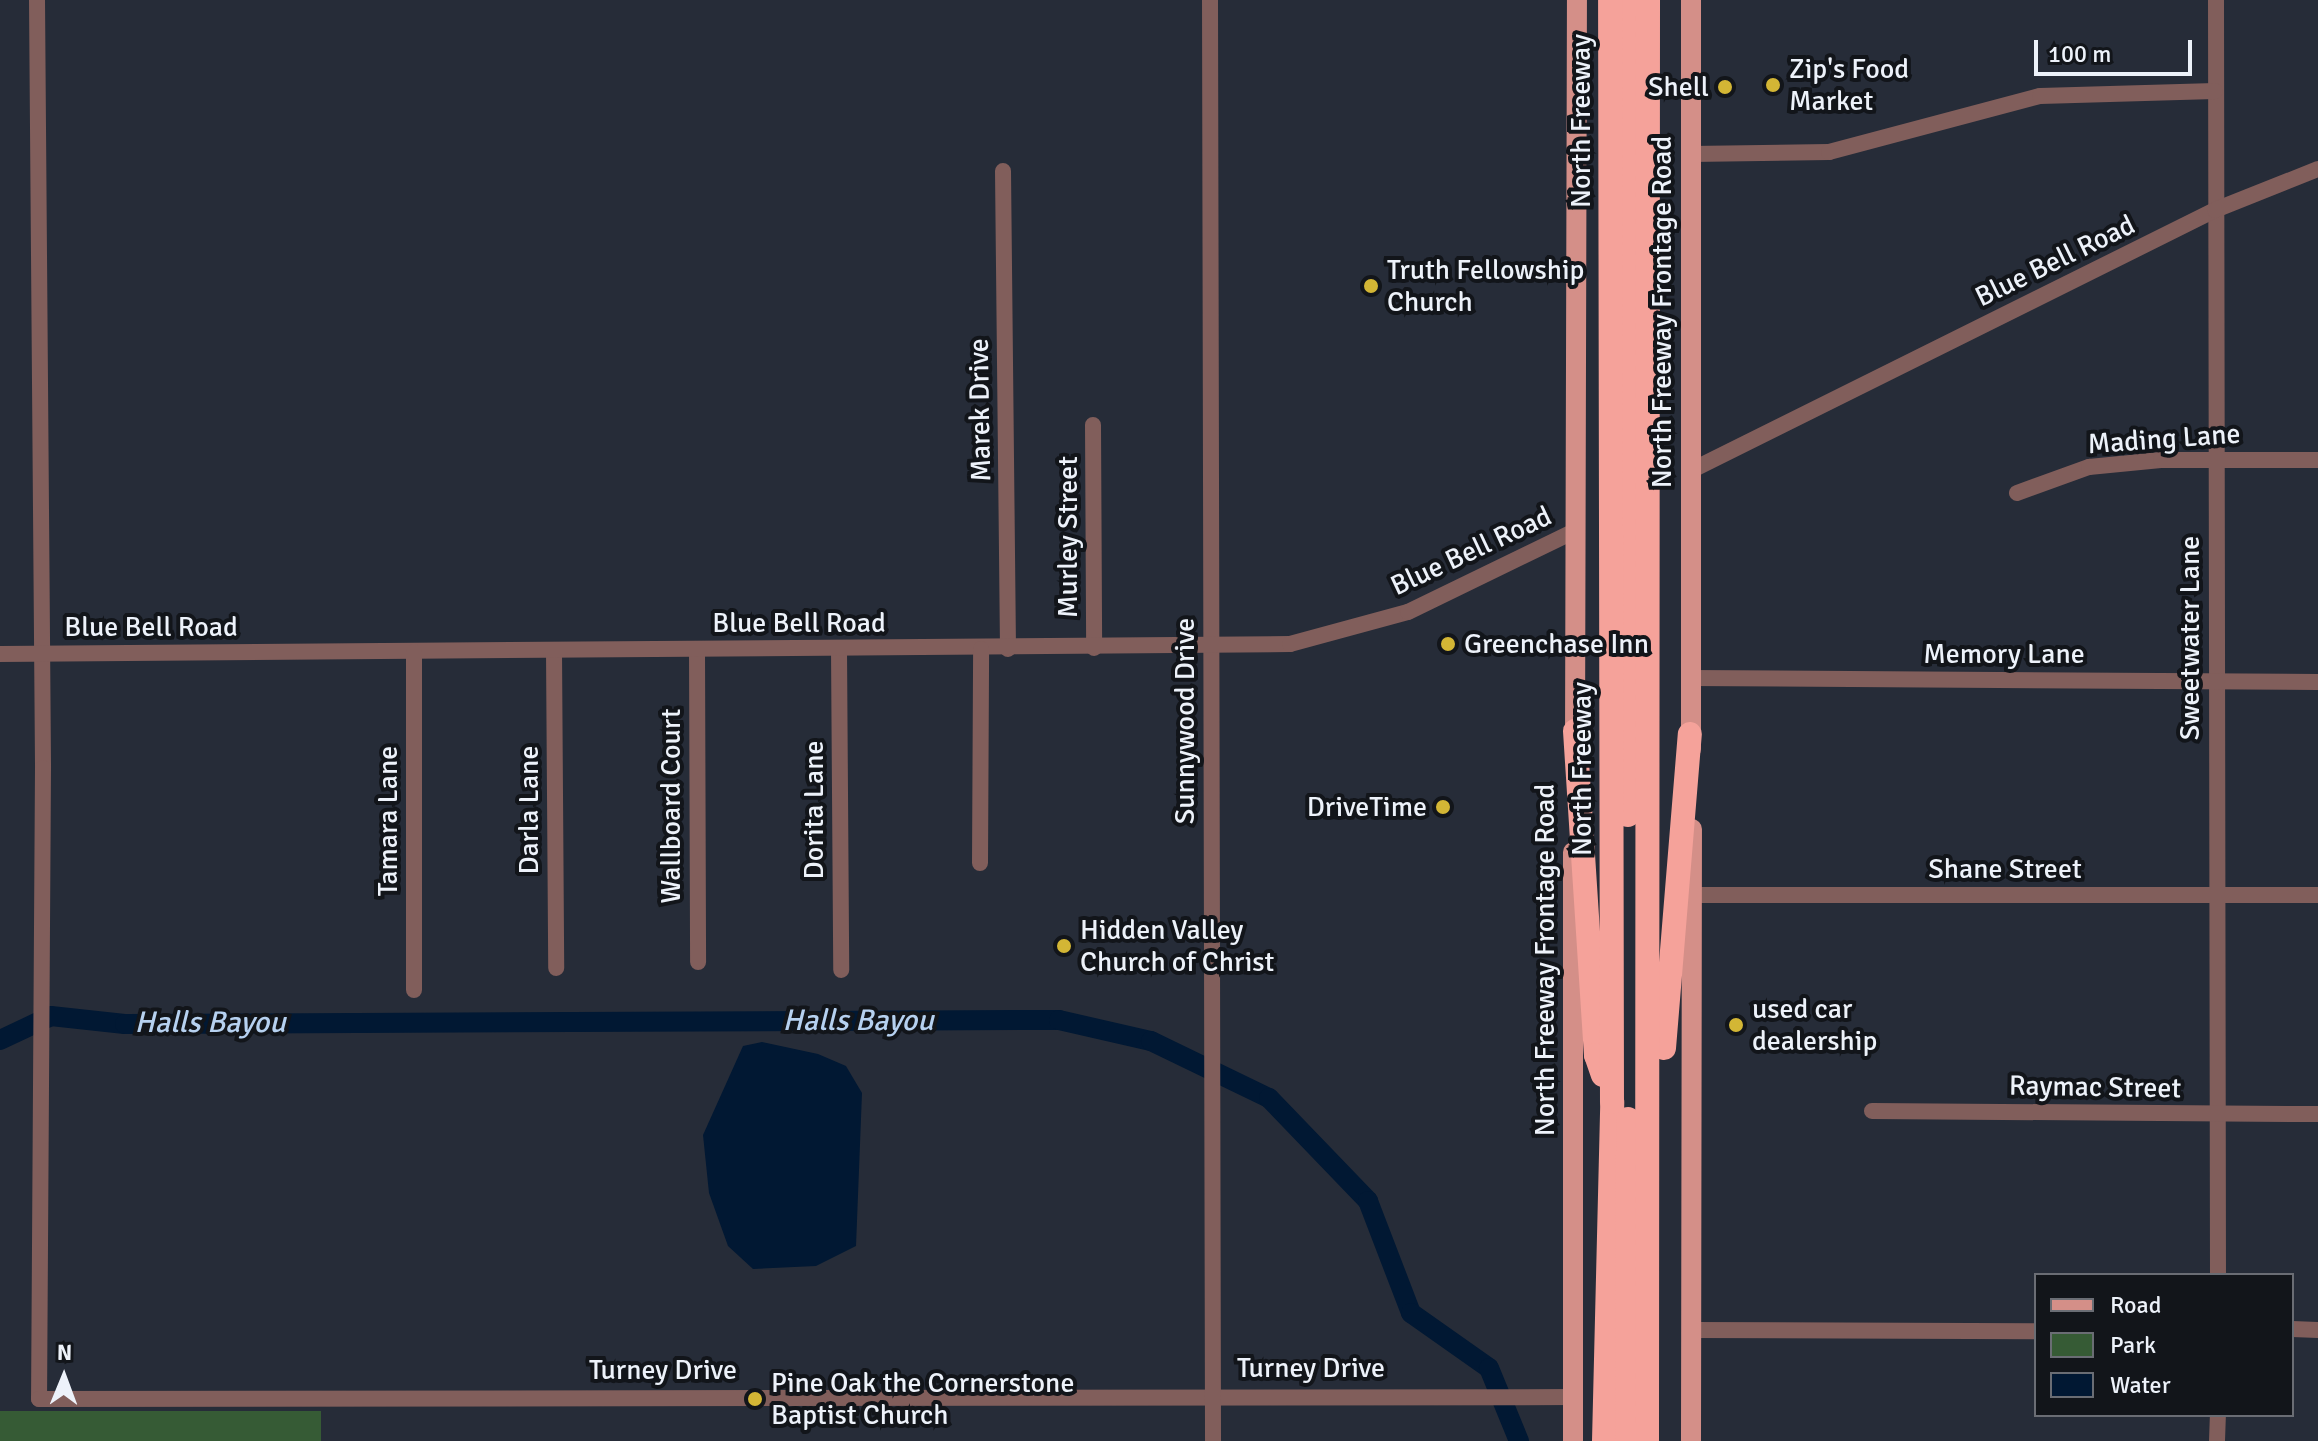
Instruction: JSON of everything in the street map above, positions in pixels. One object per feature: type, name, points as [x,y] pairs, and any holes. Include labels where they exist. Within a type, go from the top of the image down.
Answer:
[{"type":"highway","name":"North Freeway","points":[[1604,1441],[1612,1102],[1610,0]]},
{"type":"highway","name":"North Freeway","points":[[1627,1441],[1630,0]]},
{"type":"highway","points":[[1647,1441],[1648,0]]},
{"type":"highway","points":[[1575,731],[1596,1055],[1612,1102]]},
{"type":"highway","points":[[1649,1129],[1661,1086],[1690,734]]},
{"type":"main road","name":"North Freeway Frontage Road","points":[[1573,1441],[1577,0]]},
{"type":"main road","name":"North Freeway Frontage Road","points":[[1691,0],[1691,1441]]},
{"type":"street","points":[[37,0],[43,654]]},
{"type":"street","name":"Sunnywood Drive","points":[[1210,0],[1213,1441]]},
{"type":"street","name":"Sweetwater Lane","points":[[2216,0],[2218,1273]]},
{"type":"street","points":[[1691,154],[1829,152],[2040,96],[2215,91]]},
{"type":"street","name":"Blue Bell Road","points":[[1690,471],[2215,210],[2318,169]]},
{"type":"street","name":"Marek Drive","points":[[1003,171],[1008,649]]},
{"type":"street","name":"Murley Street","points":[[1093,425],[1094,648]]},
{"type":"street","name":"Mading Lane","points":[[2017,493],[2089,467],[2216,458],[2318,460]]},
{"type":"street","name":"Blue Bell Road","points":[[0,654],[1211,648],[1290,644],[1408,612],[1575,531]]},
{"type":"street","name":"Dorita Lane","points":[[839,649],[841,970]]},
{"type":"street","points":[[980,863],[981,649]]},
{"type":"street","name":"Wallboard Court","points":[[697,650],[698,962]]},
{"type":"street","name":"Darla Lane","points":[[554,651],[556,968]]},
{"type":"street","name":"Tamara Lane","points":[[414,652],[414,990]]},
{"type":"street","name":"Turney Drive","points":[[43,654],[39,1399],[1214,1394],[1574,1397]]},
{"type":"street","name":"Memory Lane","points":[[1689,678],[2318,682]]},
{"type":"street","name":"Shane Street","points":[[1693,895],[2318,895]]},
{"type":"street","name":"Raymac Street","points":[[1872,1111],[2318,1114]]},
{"type":"street","points":[[2294,1329],[2318,1330]]},
{"type":"street","points":[[1691,1330],[2034,1331]]},
{"type":"street","points":[[2217,1441],[2218,1417]]},
{"type":"green space","points":[[0,1411],[321,1411],[321,1441],[0,1441]]},
{"type":"water","points":[[762,1042],[818,1054],[846,1066],[862,1093],[856,1246],[816,1266],[753,1269],[728,1246],[709,1193],[703,1135],[743,1046]]},
{"type":"waterway","name":"Halls Bayou","points":[[0,1040],[51,1016],[125,1024],[1059,1020],[1151,1041],[1269,1098],[1368,1201],[1411,1313],[1489,1368],[1519,1441]]},
{"type":"place","name":"Zip's Food Market","points":[[1773,85]]},
{"type":"place","name":"Shell","points":[[1725,87]]},
{"type":"place","name":"Truth Fellowship Church","points":[[1371,286]]},
{"type":"place","name":"Greenchase Inn","points":[[1448,644]]},
{"type":"place","name":"DriveTime","points":[[1443,807]]},
{"type":"place","name":"Hidden Valley Church of Christ","points":[[1064,946]]},
{"type":"place","name":"used car dealership","points":[[1736,1025]]},
{"type":"place","name":"Pine Oak the Cornerstone Baptist Church","points":[[755,1399]]}]
